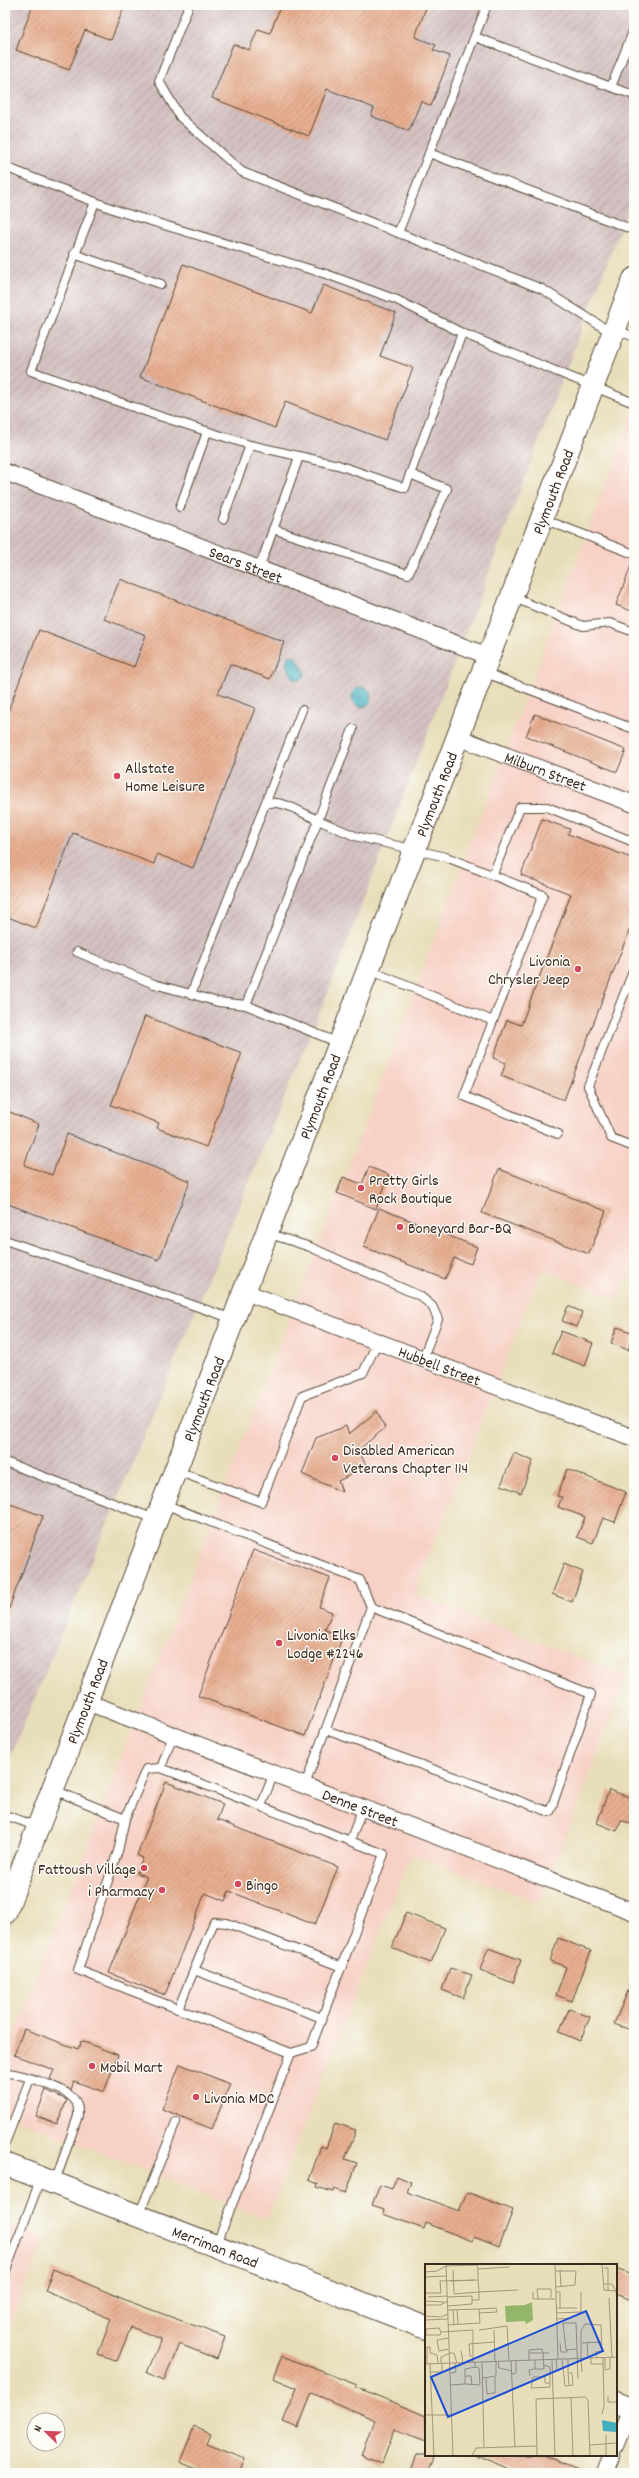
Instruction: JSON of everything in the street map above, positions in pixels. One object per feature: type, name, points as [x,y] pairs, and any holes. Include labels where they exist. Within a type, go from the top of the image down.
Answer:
[{"type":"main road","name":"Plymouth Road","points":[[5,1914],[592,386],[620,333],[634,279]]},
{"type":"main road","name":"Merriman Road","points":[[5,2164],[425,2328]]},
{"type":"street","name":"Sears Street","points":[[5,472],[259,570],[485,664]]},
{"type":"street","name":"Milburn Street","points":[[457,737],[634,804]]},
{"type":"street","name":"Hubbell Street","points":[[245,1292],[422,1360],[501,1386],[634,1438]]},
{"type":"street","name":"Denne Street","points":[[87,1702],[634,1912]]},
{"type":"street","points":[[617,2442],[627,2407]]},
{"type":"street","points":[[605,2473],[612,2456]]},
{"type":"lane","points":[[189,5],[159,80],[180,117],[242,172],[542,289],[620,333]]},
{"type":"lane","points":[[398,233],[487,5]]},
{"type":"lane","points":[[629,5],[634,9]]},
{"type":"lane","points":[[611,87],[634,29]]},
{"type":"lane","points":[[474,37],[634,95]]},
{"type":"lane","points":[[429,153],[634,230]]},
{"type":"lane","points":[[5,167],[121,212],[326,274],[397,300],[462,333],[634,403]]},
{"type":"lane","points":[[95,202],[74,254],[31,371],[207,432],[250,445],[338,466],[405,488],[462,333]]},
{"type":"lane","points":[[74,254],[161,284]]},
{"type":"lane","points":[[180,507],[207,432]]},
{"type":"lane","points":[[223,519],[250,445]]},
{"type":"lane","points":[[259,570],[299,457]]},
{"type":"lane","points":[[273,528],[408,574],[447,489],[410,474]]},
{"type":"lane","points":[[541,518],[634,554]]},
{"type":"lane","points":[[511,597],[583,626],[610,623],[634,632]]},
{"type":"lane","points":[[485,664],[634,729]]},
{"type":"lane","points":[[191,994],[302,710]]},
{"type":"lane","points":[[246,1005],[353,730]]},
{"type":"lane","points":[[265,804],[272,802],[281,804],[356,836],[413,851],[446,857],[494,874],[543,894],[464,1096],[558,1134]]},
{"type":"lane","points":[[494,874],[520,807],[547,807],[634,842]]},
{"type":"lane","points":[[78,952],[154,984],[218,1002],[246,1005],[340,1043]]},
{"type":"lane","points":[[368,969],[493,1021]]},
{"type":"lane","points":[[634,969],[588,1086],[611,1138],[634,1147]]},
{"type":"lane","points":[[267,1233],[310,1246],[426,1301],[432,1306],[438,1319],[422,1360]]},
{"type":"lane","points":[[5,1240],[234,1319]]},
{"type":"lane","points":[[176,1471],[261,1502],[302,1396],[363,1373],[377,1343]]},
{"type":"lane","points":[[5,1462],[160,1512],[360,1580],[371,1607],[305,1785]]},
{"type":"lane","points":[[326,1730],[550,1812],[591,1694],[371,1607]]},
{"type":"lane","points":[[161,1768],[173,1735]]},
{"type":"lane","points":[[161,1768],[261,1806],[384,1854],[311,2048],[291,2053],[78,1970],[118,1851],[125,1818],[146,1770],[161,1768]]},
{"type":"lane","points":[[261,1806],[274,1773]]},
{"type":"lane","points":[[53,1790],[125,1818]]},
{"type":"lane","points":[[350,1841],[363,1807]]},
{"type":"lane","points":[[5,1815],[38,1828]]},
{"type":"lane","points":[[178,2009],[214,1922],[227,1923],[342,1966]]},
{"type":"lane","points":[[194,1970],[322,2018]]},
{"type":"lane","points":[[216,2246],[291,2053]]},
{"type":"lane","points":[[5,2073],[30,2079],[68,2093],[78,2106],[78,2116],[48,2180],[8,2256],[5,2273]]},
{"type":"lane","points":[[5,2143],[30,2079]]},
{"type":"lane","points":[[139,2216],[176,2122]]},
{"type":"shaded area","points":[[5,5],[634,5],[634,192],[333,980],[5,1770]]},
{"type":"shaded area","points":[[634,409],[634,1264],[618,1299],[541,1269],[414,1594],[627,1676],[540,1903],[411,1854],[267,2219],[5,2115],[5,2060],[374,1100]]},
{"type":"shaded area","points":[[5,2223],[40,2237],[41,2244],[5,2337]]},
{"type":"water","points":[[288,656],[295,656],[305,671],[304,677],[300,680],[294,679],[286,664]]},
{"type":"water","points":[[362,687],[369,690],[372,697],[369,704],[362,707],[355,704],[352,697],[355,690]]},
{"type":"building","points":[[33,5],[125,5],[111,40],[85,30],[69,70],[16,50]]},
{"type":"building","points":[[281,5],[427,5],[415,37],[436,45],[433,50],[450,56],[431,106],[421,101],[409,131],[371,116],[374,108],[327,89],[309,136],[212,98],[233,44],[249,50],[258,29],[270,33]]},
{"type":"building","points":[[183,264],[312,313],[323,285],[396,313],[380,356],[413,368],[385,440],[285,402],[275,428],[140,377]]},
{"type":"building","points":[[634,561],[634,612],[616,605]]},
{"type":"building","name":"Allstate Home Leisure","points":[[120,579],[284,642],[270,679],[230,664],[218,694],[255,708],[193,868],[157,854],[154,864],[73,833],[36,928],[5,916],[5,719],[39,630],[134,667],[146,635],[104,619]]},
{"type":"building","points":[[535,714],[626,750],[617,772],[526,736]]},
{"type":"building","name":"Livonia Chrysler Jeep","points":[[542,819],[570,829],[568,834],[634,859],[634,918],[564,1100],[501,1076],[506,1063],[493,1058],[507,1020],[521,1025],[571,894],[521,875]]},
{"type":"building","points":[[145,1016],[242,1053],[206,1147],[157,1128],[159,1123],[111,1105]]},
{"type":"building","points":[[5,1110],[39,1124],[24,1165],[52,1175],[67,1134],[190,1181],[159,1260],[5,1203]]},
{"type":"building","name":"Pretty Girls Rock Boutique","points":[[369,1167],[389,1175],[376,1209],[337,1193],[343,1177],[362,1184]]},
{"type":"building","points":[[499,1169],[606,1211],[589,1254],[482,1213]]},
{"type":"building","name":"Boneyard Bar-BQ","points":[[379,1208],[477,1247],[471,1264],[454,1258],[445,1279],[364,1247]]},
{"type":"building","points":[[568,1306],[582,1312],[577,1327],[562,1321]]},
{"type":"building","points":[[617,1327],[634,1333],[628,1350],[611,1343]]},
{"type":"building","points":[[561,1331],[593,1343],[585,1366],[552,1353]]},
{"type":"building","name":"Disabled American Veterans Chapter 114","points":[[377,1411],[385,1428],[358,1450],[367,1467],[338,1481],[342,1492],[302,1474],[316,1438],[346,1426],[349,1434]]},
{"type":"building","points":[[514,1453],[533,1461],[521,1493],[501,1485]]},
{"type":"building","points":[[567,1469],[626,1492],[615,1522],[603,1518],[593,1543],[577,1537],[585,1517],[558,1507],[562,1497],[557,1496]]},
{"type":"building","points":[[5,1502],[43,1516],[7,1614],[5,1613]]},
{"type":"building","name":"Livonia Elks Lodge #2246","points":[[253,1550],[330,1578],[319,1607],[332,1612],[325,1630],[343,1636],[305,1736],[198,1696]]},
{"type":"building","points":[[564,1564],[583,1572],[572,1602],[552,1594]]},
{"type":"building","name":"Bingo","points":[[166,1782],[223,1804],[217,1820],[338,1867],[315,1925],[229,1891],[225,1901],[205,1893],[165,1995],[109,1973],[147,1877],[137,1873],[143,1858],[137,1855]]},
{"type":"building","points":[[609,1790],[634,1799],[634,1825],[621,1820],[617,1831],[597,1823]]},
{"type":"building","points":[[406,1913],[445,1928],[431,1963],[392,1948]]},
{"type":"building","points":[[558,1938],[591,1951],[572,2001],[556,1995],[566,1967],[550,1961]]},
{"type":"building","points":[[488,1948],[521,1960],[513,1983],[480,1970]]},
{"type":"building","points":[[450,1968],[472,1975],[463,1998],[442,1990]]},
{"type":"building","points":[[634,1977],[634,2031],[614,2024]]},
{"type":"building","points":[[569,2009],[590,2017],[580,2041],[559,2032]]},
{"type":"building","points":[[24,2029],[78,2049],[81,2041],[118,2055],[104,2092],[74,2081],[71,2090],[50,2079],[54,2070],[14,2055]]},
{"type":"building","name":"Livonia MDC","points":[[180,2064],[230,2084],[212,2129],[162,2109]]},
{"type":"building","points":[[46,2090],[67,2100],[57,2124],[36,2116]]},
{"type":"building","points":[[335,2123],[356,2130],[345,2159],[357,2163],[346,2193],[334,2189],[333,2192],[317,2187],[318,2184],[309,2180],[321,2146],[326,2148]]},
{"type":"building","points":[[397,2176],[411,2182],[407,2192],[459,2211],[467,2192],[513,2210],[499,2247],[474,2237],[472,2241],[426,2223],[424,2229],[383,2214],[384,2209],[372,2205],[380,2185],[392,2189]]},
{"type":"building","points":[[53,2269],[128,2301],[225,2337],[217,2359],[179,2344],[164,2380],[147,2373],[161,2339],[131,2327],[117,2361],[98,2354],[111,2319],[45,2291]]},
{"type":"building","points":[[617,2269],[634,2276],[634,2301],[617,2294]]},
{"type":"building","points":[[282,2356],[357,2385],[356,2387],[425,2416],[425,2441],[395,2429],[382,2463],[362,2455],[375,2420],[312,2393],[298,2428],[283,2422],[297,2388],[273,2378]]},
{"type":"building","points":[[194,2427],[211,2434],[207,2444],[245,2459],[239,2473],[205,2473],[180,2462]]},
{"type":"building","points":[[417,2455],[435,2456],[427,2473],[410,2473]]},
{"type":"building","points":[[478,2456],[546,2456],[586,2472],[519,2473]]},
{"type":"place","name":"Allstate Home Leisure","points":[[117,776]]},
{"type":"place","name":"Livonia Chrysler Jeep","points":[[578,969]]},
{"type":"place","name":"Pretty Girls Rock Boutique","points":[[361,1188]]},
{"type":"place","name":"Boneyard Bar-BQ","points":[[400,1227]]},
{"type":"place","name":"Disabled American Veterans Chapter 114","points":[[335,1458]]},
{"type":"place","name":"Livonia Elks Lodge #2246","points":[[279,1643]]},
{"type":"place","name":"Fattoush Village","points":[[144,1868]]},
{"type":"place","name":"Bingo","points":[[238,1884]]},
{"type":"place","name":"i Pharmacy","points":[[162,1890]]},
{"type":"place","name":"Mobil Mart","points":[[92,2066]]},
{"type":"place","name":"Livonia MDC","points":[[196,2097]]}]
